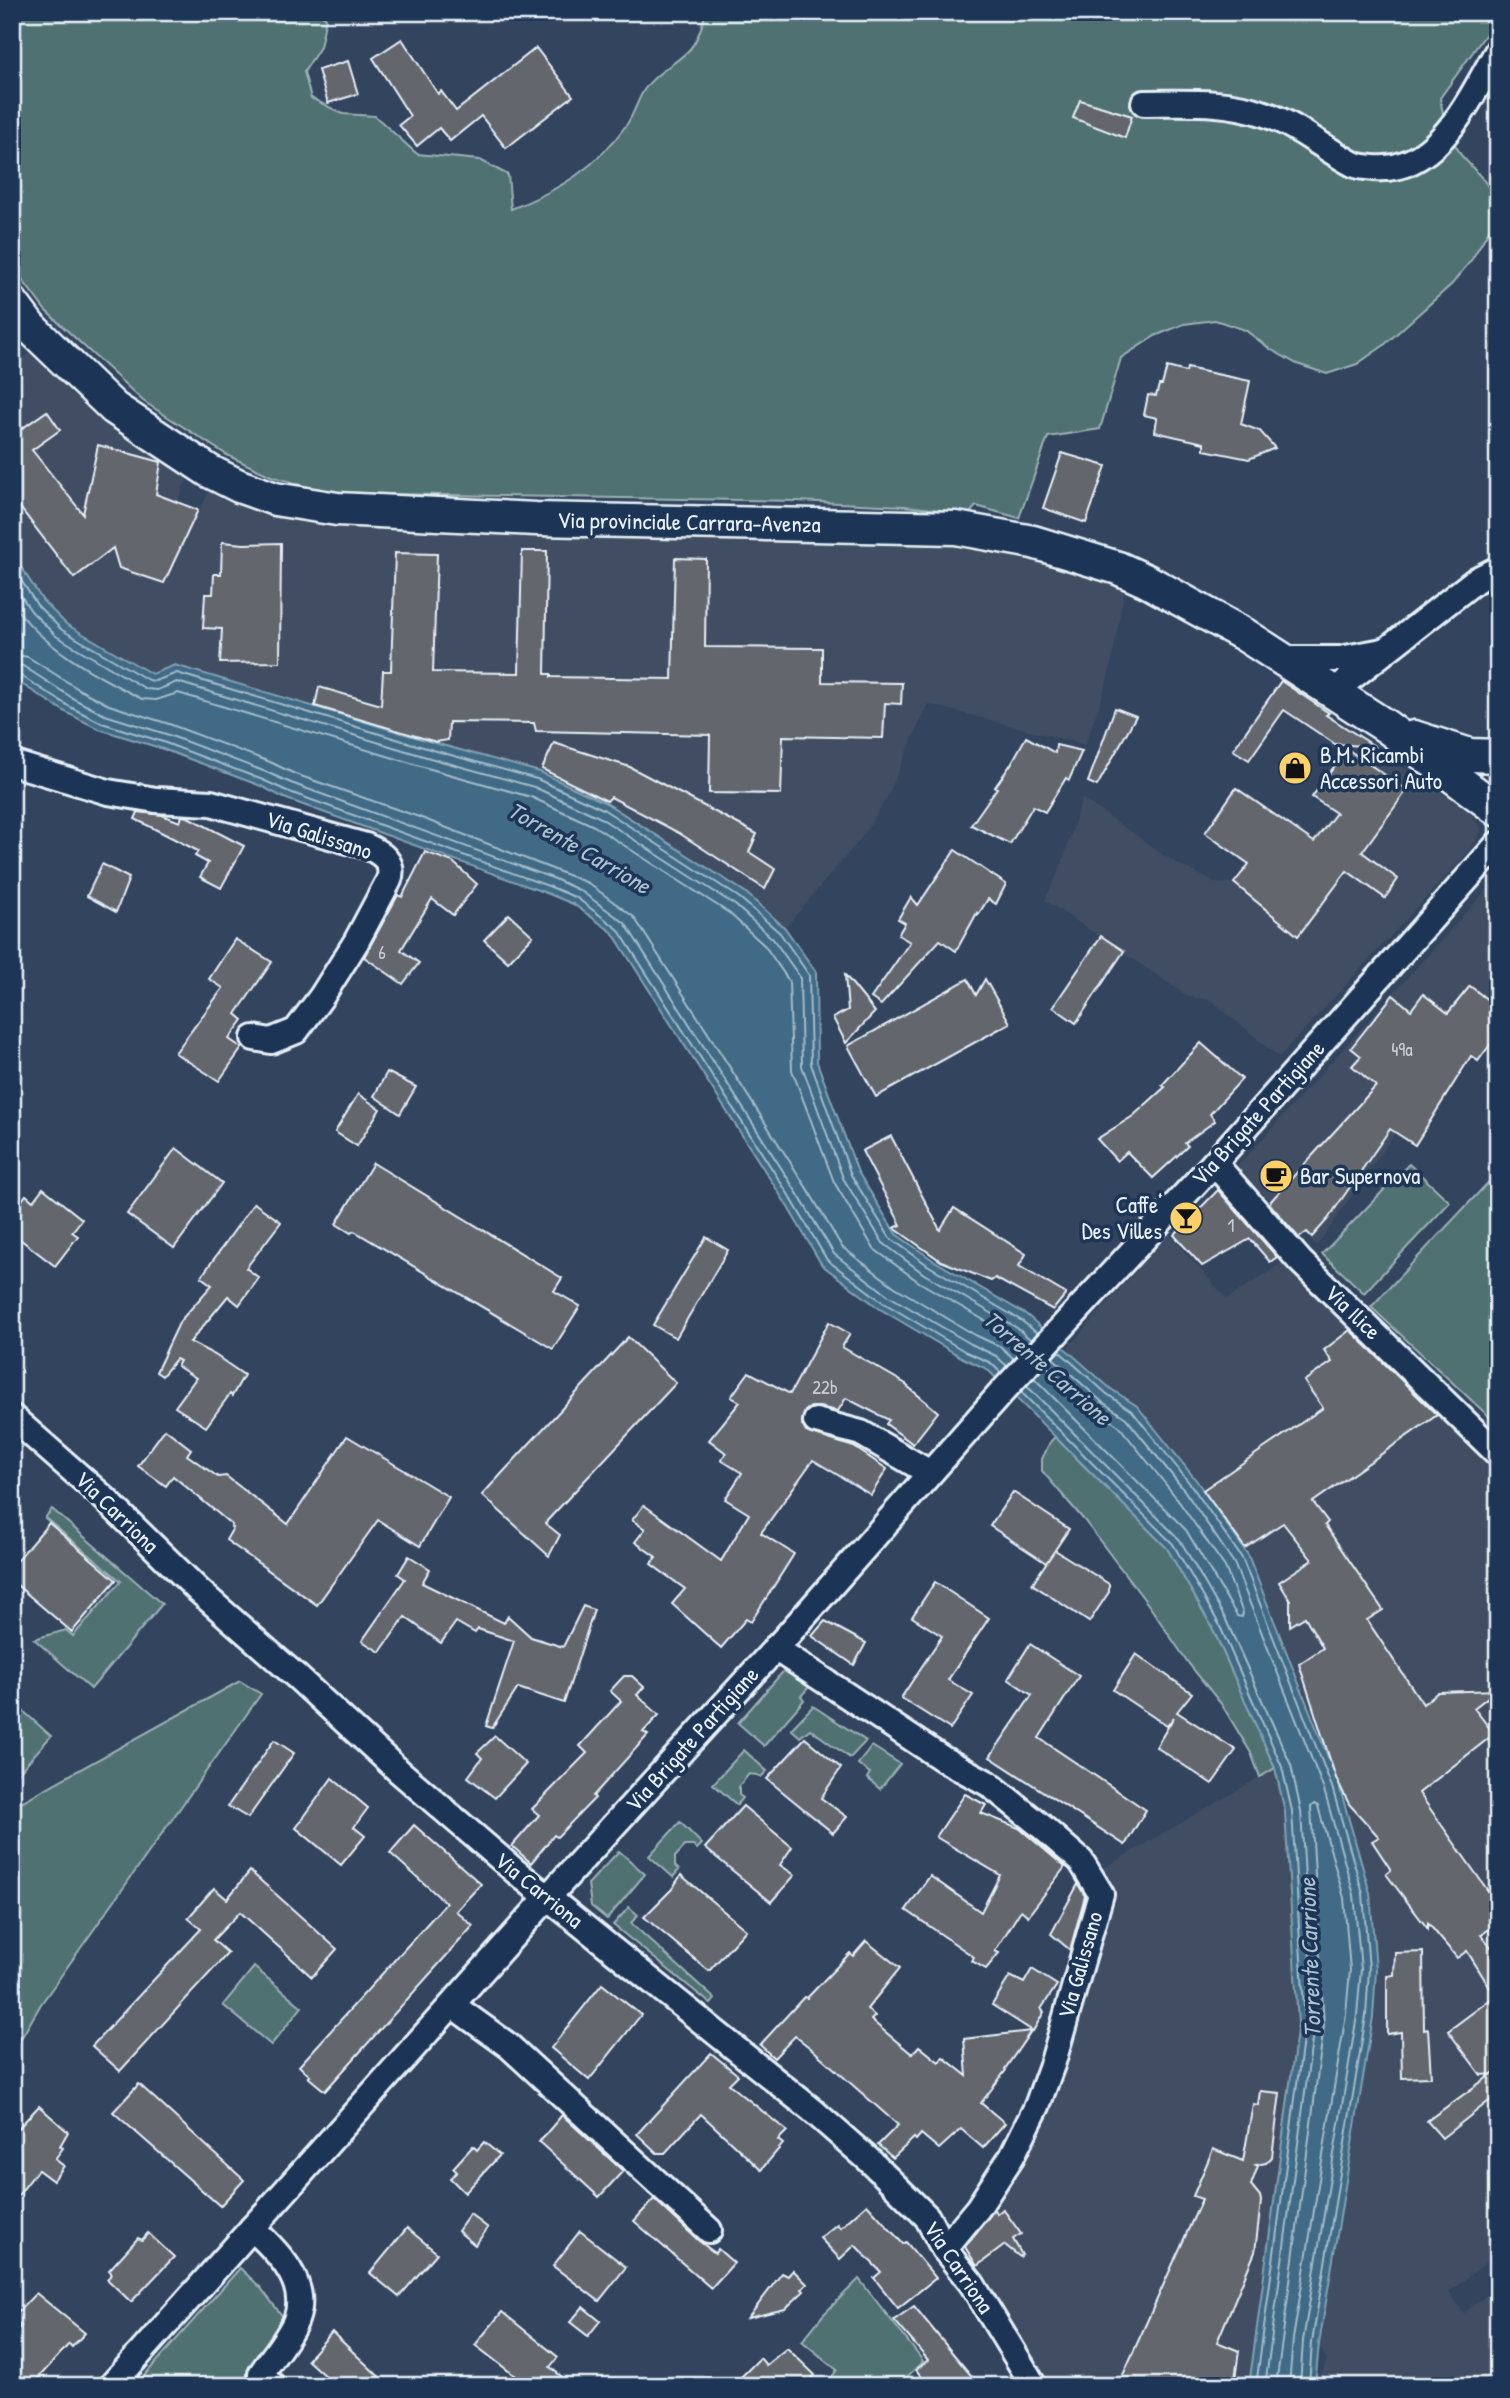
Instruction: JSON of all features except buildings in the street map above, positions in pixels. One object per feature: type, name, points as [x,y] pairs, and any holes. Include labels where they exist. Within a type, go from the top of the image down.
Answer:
[{"type":"main road","name":"Via provinciale Carrara-Avenza","points":[[12,303],[30,327],[114,408],[209,471],[275,499],[337,509],[536,519],[956,528],[1033,542],[1118,568],[1170,593],[1282,659],[1387,727],[1498,810]]},
{"type":"main road","name":"Via provinciale Carrara-Avenza","points":[[1387,727],[1470,755],[1498,756]]},
{"type":"main road","points":[[1498,790],[1498,798]]},
{"type":"street","points":[[1144,103],[1226,103],[1267,114],[1302,131],[1357,166],[1385,169],[1414,161],[1434,146],[1456,121],[1498,50]]},
{"type":"street","points":[[1333,692],[1476,580],[1498,569]]},
{"type":"street","points":[[1282,659],[1340,659],[1387,650]]},
{"type":"street","name":"Via Galissano","points":[[12,763],[108,792],[156,800],[211,803],[366,846],[389,862],[392,872],[389,880],[356,942],[296,1031],[271,1041],[254,1038]]},
{"type":"street","name":"Via Brigate Partigiane","points":[[111,2386],[985,1411],[1214,1163],[1498,844]]},
{"type":"street","name":"Via Ilice","points":[[1214,1163],[1300,1261],[1498,1454]]},
{"type":"street","name":"Via Carriona","points":[[12,1417],[104,1498],[199,1591],[400,1772],[547,1898],[706,2023],[850,2143],[927,2217],[944,2249],[972,2284],[1034,2386]]},
{"type":"street","points":[[816,1421],[861,1433],[930,1473]]},
{"type":"street","name":"Via Galissano","points":[[775,1648],[943,1759],[989,1784],[1081,1861],[1101,1894],[1053,2062],[1037,2106],[992,2187],[944,2249]]},
{"type":"street","points":[[452,2004],[509,2046],[709,2230]]},
{"type":"street","points":[[252,2228],[272,2247],[296,2279],[300,2300],[296,2320],[261,2374],[273,2386]]},
{"type":"shaded area","points":[[34,350],[76,395],[115,429],[190,473],[145,576],[164,583],[212,485],[251,505],[302,521],[357,528],[947,541],[1027,553],[1125,586],[1111,666],[1101,701],[1085,745],[928,704],[888,795],[864,835],[785,928],[745,892],[606,803],[540,772],[175,665],[152,674],[66,624],[43,601],[12,553],[12,366]]},
{"type":"shaded area","points":[[1376,750],[1469,811],[1482,830],[1472,848],[1279,1057],[1211,1000],[1189,997],[1045,900],[1061,866],[1082,798],[1174,862],[1217,883],[1234,883],[1249,864],[1312,841]]},
{"type":"shaded area","points":[[1498,877],[1498,984],[1465,1026],[1446,1059],[1317,1246],[1236,1168]]},
{"type":"shaded area","points":[[1169,1234],[1227,1299],[1285,1261],[1498,1465],[1498,2253],[1449,2292],[1464,2313],[1498,2286],[1498,2386],[1315,2386],[1327,2361],[1319,2344],[1376,1969],[1370,1893],[1339,1785],[1248,1555],[1137,1406],[1111,1389],[1067,1349]]},
{"type":"shaded area","points":[[1275,1768],[1285,1812],[1298,2024],[1249,2386],[1051,2386],[959,2242],[1018,2150],[1097,1872]]},
{"type":"green space","points":[[12,12],[319,12],[326,18],[320,47],[304,72],[311,98],[343,114],[375,116],[417,154],[480,160],[508,175],[511,209],[562,185],[603,153],[627,124],[648,84],[691,47],[706,12],[1498,12],[1498,17],[1440,98],[1446,129],[1461,155],[1498,200],[1498,210],[1472,259],[1452,284],[1383,346],[1357,364],[1327,374],[1297,364],[1270,349],[1245,330],[1215,320],[1184,324],[1155,336],[1121,358],[1100,429],[1048,437],[1019,518],[976,506],[970,513],[904,506],[796,501],[329,493],[271,476],[227,455],[143,401],[45,310],[12,266]]},
{"type":"green space","points":[[1409,1164],[1450,1202],[1364,1293],[1322,1254]]},
{"type":"green space","points":[[1498,1172],[1498,1425],[1371,1307]]},
{"type":"green space","points":[[1055,1437],[1167,1548],[1212,1627],[1275,1768],[1260,1777],[1251,1753],[1222,1705],[1084,1520],[1042,1471],[1042,1459]]},
{"type":"green space","points":[[52,1509],[162,1604],[91,1689],[34,1639],[66,1630],[73,1636],[121,1581],[45,1518]]},
{"type":"green space","points":[[787,1667],[809,1687],[801,1696],[804,1700],[764,1746],[738,1723]]},
{"type":"green space","points":[[240,1681],[261,1694],[41,2004],[12,2054],[12,1807]]},
{"type":"green space","points":[[12,1701],[51,1736],[12,1780]]},
{"type":"green space","points":[[813,1706],[866,1741],[850,1758],[810,1729],[800,1737],[791,1729]]},
{"type":"green space","points":[[872,1746],[900,1764],[880,1789],[867,1778],[870,1773],[858,1764]]},
{"type":"green space","points":[[744,1750],[767,1771],[761,1777],[749,1774],[739,1786],[739,1795],[743,1798],[737,1805],[713,1784]]},
{"type":"green space","points":[[680,1822],[702,1844],[697,1849],[685,1846],[675,1857],[675,1866],[679,1870],[673,1877],[649,1856]]},
{"type":"green space","points":[[619,1851],[645,1874],[607,1919],[591,1906],[588,1884]]},
{"type":"green space","points":[[629,1907],[638,1915],[631,1923],[715,1999],[711,2004],[613,1925]]},
{"type":"green space","points":[[254,1967],[302,2007],[271,2045],[223,2005]]},
{"type":"green space","points":[[240,2268],[260,2287],[283,2317],[242,2386],[135,2386]]},
{"type":"green space","points":[[859,2279],[923,2361],[898,2386],[825,2386],[837,2370],[802,2341],[823,2315]]},
{"type":"water","name":"Torrente Carrione","points":[[12,553],[43,601],[66,624],[152,674],[175,665],[540,772],[606,803],[745,892],[785,928],[816,972],[817,1062],[858,1172],[896,1234],[933,1260],[1027,1315],[1111,1389],[1137,1406],[1196,1480],[1248,1555],[1339,1785],[1370,1893],[1376,1969],[1373,2017],[1319,2344],[1315,2386],[1249,2386],[1298,2024],[1285,1812],[1275,1768],[1212,1627],[1167,1548],[987,1369],[963,1358],[880,1309],[822,1265],[612,932],[573,904],[549,894],[284,798],[261,786],[160,748],[99,729],[67,713],[12,678]]},
{"type":"place","name":"B.M. Ricambi Accessori Auto","points":[[1295,768]]},
{"type":"place","name":"Bar Supernova","points":[[1276,1176]]},
{"type":"place","name":"Caffe' Des Villes","points":[[1186,1218]]}]
